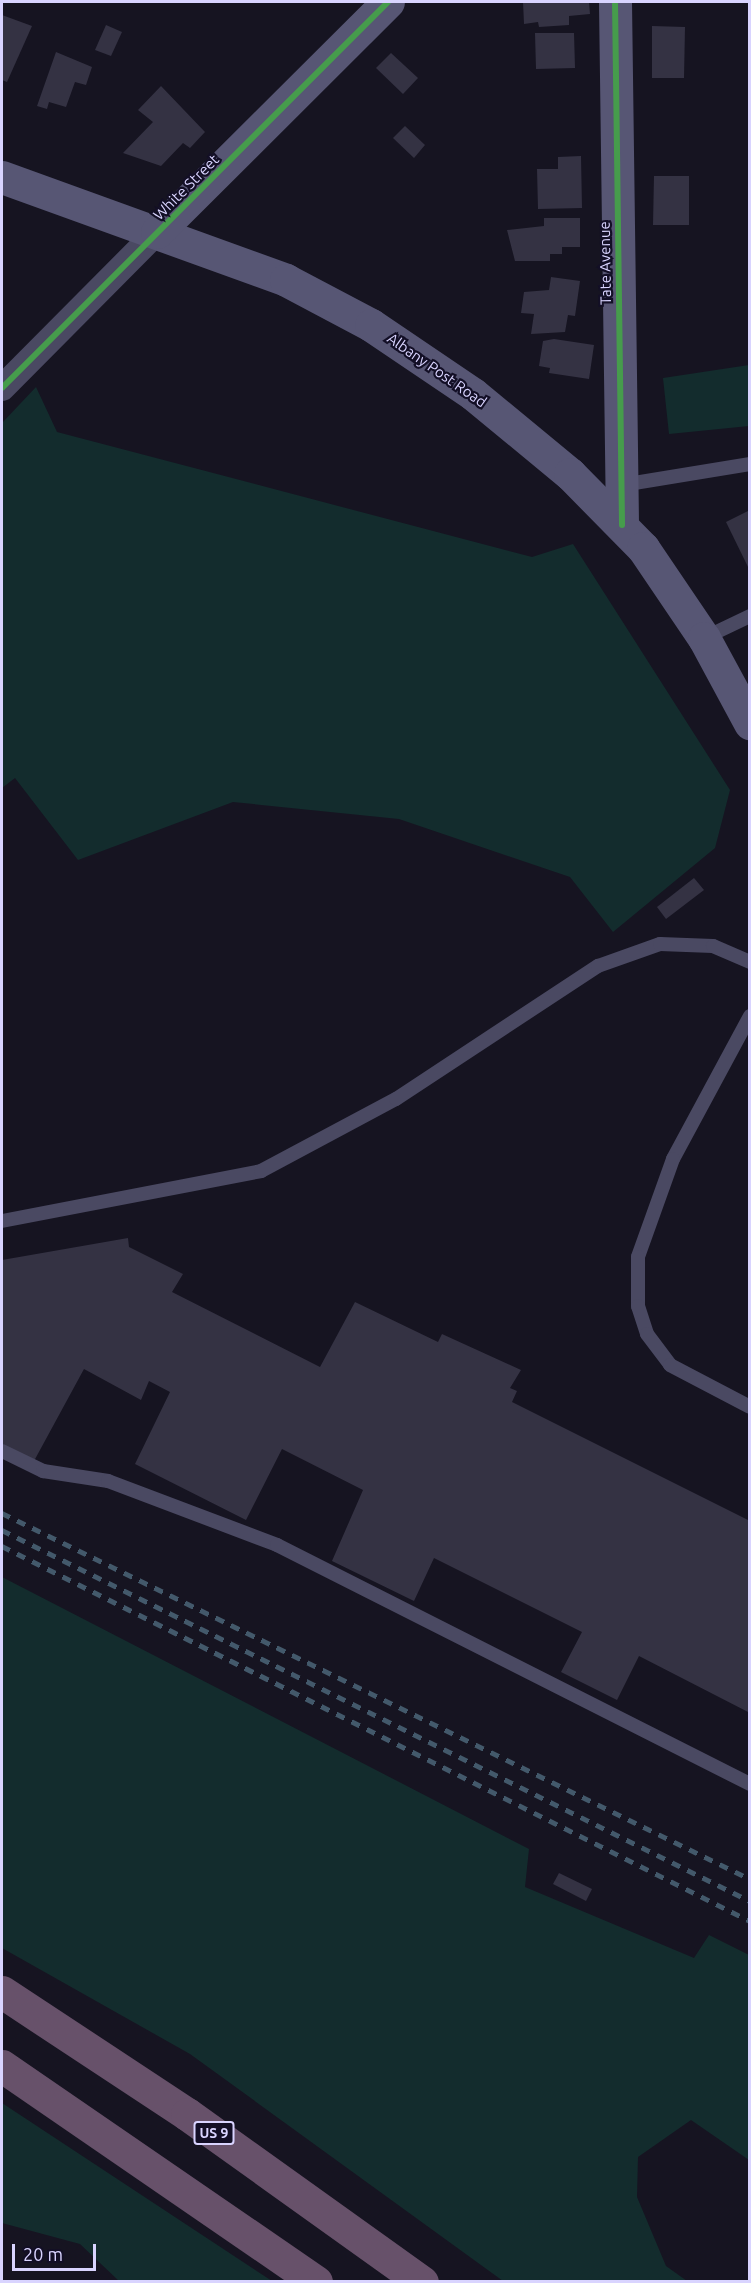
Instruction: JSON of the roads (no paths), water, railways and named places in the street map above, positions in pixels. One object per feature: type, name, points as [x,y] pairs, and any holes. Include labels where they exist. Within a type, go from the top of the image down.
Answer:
[{"type":"highway","name":"US 9","points":[[2,1992],[196,2120],[422,2282]]},
{"type":"highway","points":[[2,2066],[316,2282]]},
{"type":"main road","name":"White Street","points":[[157,232],[388,2]]},
{"type":"main road","name":"Tate Avenue","points":[[615,2],[622,525]]},
{"type":"main road","name":"Albany Post Road","points":[[2,177],[286,280],[399,342],[523,433],[622,525],[704,638],[750,723]]},
{"type":"street","name":"White Street","points":[[2,388],[157,232]]},
{"type":"lane","points":[[622,485],[750,464]]},
{"type":"lane","points":[[704,638],[750,616]]},
{"type":"lane","points":[[2,1221],[261,1171],[396,1099],[598,966],[660,944],[713,945],[750,962]]},
{"type":"lane","points":[[750,1016],[673,1159],[638,1257],[638,1306],[647,1334],[670,1365],[750,1407]]},
{"type":"lane","points":[[2,1451],[43,1471],[108,1481],[277,1545],[750,1784]]},
{"type":"railway","points":[[2,1513],[750,1879]]},
{"type":"railway","points":[[2,1530],[750,1901]]},
{"type":"railway","points":[[2,1546],[750,1921]]}]
